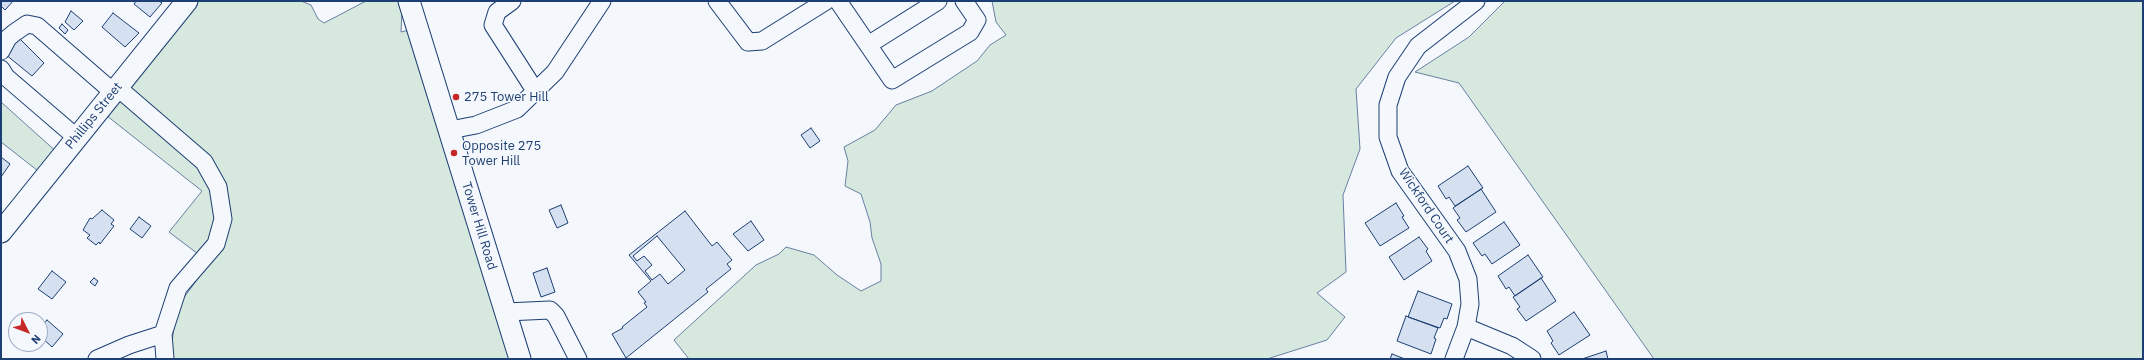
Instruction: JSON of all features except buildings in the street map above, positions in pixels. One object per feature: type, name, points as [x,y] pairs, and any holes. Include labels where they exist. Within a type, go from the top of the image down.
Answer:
[{"type":"main road","name":"Phillips Street","points":[[1,232],[187,1]]},
{"type":"main road","name":"Tower Hill Road","points":[[409,1],[520,359]]},
{"type":"street","points":[[512,1],[497,12],[493,25],[536,92]]},
{"type":"street","points":[[450,130],[476,125],[517,109],[536,92],[563,62],[602,1]]},
{"type":"street","points":[[717,1],[748,42],[762,41],[826,1]]},
{"type":"street","points":[[838,1],[892,80],[970,32],[977,20],[964,1]]},
{"type":"street","points":[[868,45],[938,1]]},
{"type":"street","name":"Wickford Court","points":[[1454,359],[1466,327],[1470,304],[1468,279],[1457,251],[1400,171],[1388,137],[1388,105],[1397,77],[1418,46],[1476,1]]},
{"type":"street","points":[[1,51],[8,38],[14,33],[27,24],[37,26],[204,162],[218,187],[223,219],[216,244],[178,288],[163,334],[165,359]]},
{"type":"street","points":[[1,69],[6,76],[77,138]]},
{"type":"street","points":[[506,312],[550,310],[556,316],[578,359]]},
{"type":"street","points":[[1466,327],[1512,346],[1532,359]]},
{"type":"street","points":[[97,359],[129,345],[163,334]]},
{"type":"shaded area","points":[[181,1],[301,1],[311,5],[318,19],[324,23],[366,1],[398,1],[402,11],[401,32],[418,28],[521,359],[174,359],[171,349],[177,307],[199,277],[202,263],[198,254],[169,232],[202,191],[97,108]]},
{"type":"shaded area","points":[[992,1],[1455,1],[1396,38],[1356,89],[1360,149],[1343,195],[1346,272],[1317,293],[1345,317],[1327,340],[1267,359],[689,359],[674,340],[756,265],[779,254],[786,247],[814,255],[837,275],[861,291],[881,281],[881,264],[872,238],[870,222],[861,194],[845,186],[848,161],[844,147],[875,130],[896,105],[932,91],[977,61],[990,45],[1006,35],[996,22]]},
{"type":"shaded area","points":[[1505,1],[2143,1],[2143,359],[1654,359],[1459,83],[1415,72],[1469,37]]},
{"type":"shaded area","points":[[1,102],[59,154],[42,174],[1,142]]},
{"type":"place","name":"275 Tower Hill","points":[[456,97]]},
{"type":"place","name":"Opposite 275 Tower Hill","points":[[454,153]]}]
